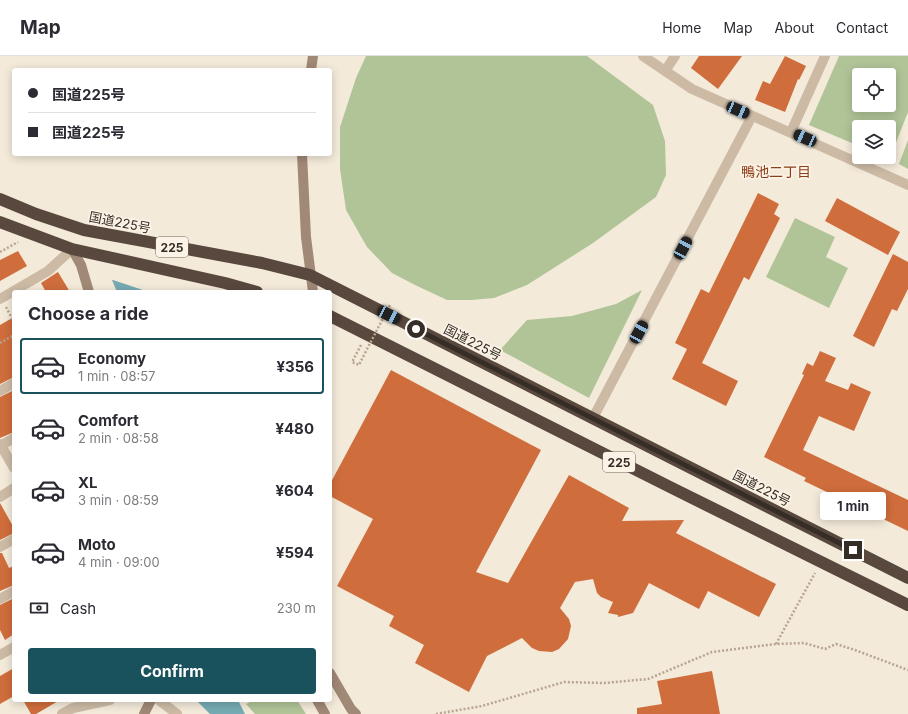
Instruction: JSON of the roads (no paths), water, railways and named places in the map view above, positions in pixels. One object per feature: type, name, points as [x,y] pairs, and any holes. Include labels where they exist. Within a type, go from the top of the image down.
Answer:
[{"type":"highway","name":"国道225号","points":[[0,199],[36,214],[84,230],[257,262],[310,275],[908,578]]},
{"type":"highway","name":"225","points":[[0,222],[72,249],[251,290]]},
{"type":"highway","name":"225","points":[[332,317],[665,485],[908,605]]},
{"type":"street","points":[[311,68],[313,56]]},
{"type":"street","points":[[643,56],[692,89],[908,185]]},
{"type":"street","points":[[665,71],[675,56]]},
{"type":"street","points":[[791,132],[825,56]]},
{"type":"street","points":[[593,418],[752,116]]},
{"type":"street","points":[[302,156],[310,275],[313,290]]},
{"type":"street","points":[[15,290],[48,271],[72,249],[81,266],[88,290]]},
{"type":"street","points":[[0,299],[12,292]]},
{"type":"street","points":[[0,391],[12,384]]},
{"type":"street","points":[[12,439],[0,445],[12,465]]},
{"type":"street","points":[[0,497],[12,489]]},
{"type":"street","points":[[0,547],[12,540]]},
{"type":"street","points":[[0,599],[12,592]]},
{"type":"street","points":[[1,651],[12,648]]},
{"type":"street","points":[[332,676],[356,714]]},
{"type":"street","points":[[62,714],[71,704],[90,702]]},
{"type":"street","points":[[144,714],[150,702]]},
{"type":"street","points":[[162,702],[177,714]]},
{"type":"street","points":[[318,702],[325,714]]},
{"type":"water","points":[[112,280],[143,290],[116,290]]},
{"type":"water","points":[[198,702],[239,702],[245,714],[210,714]]},
{"type":"district","name":"鴨池二丁目","points":[[776,171]]}]
